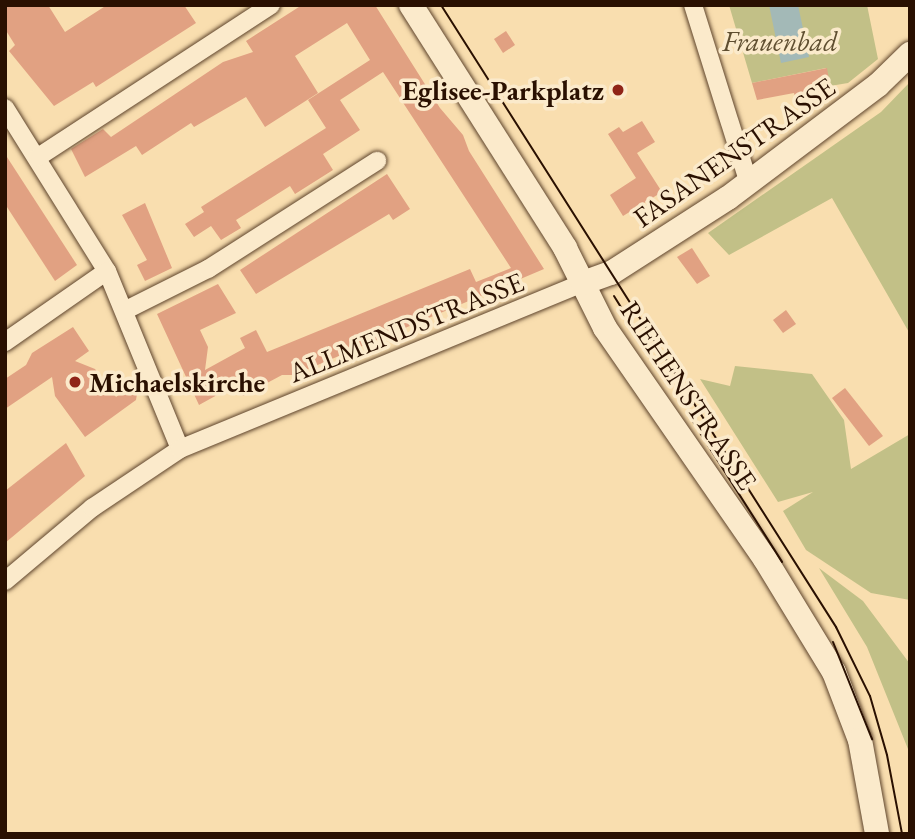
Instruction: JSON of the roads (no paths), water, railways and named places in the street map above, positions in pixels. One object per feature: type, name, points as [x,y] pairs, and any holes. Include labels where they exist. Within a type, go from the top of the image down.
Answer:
[{"type":"main road","name":"RIEHENSTRASSE","points":[[411,5],[583,283],[606,328],[765,559],[834,672],[860,740],[877,834]]},
{"type":"main road","name":"FASANENSTRASSE","points":[[583,283],[636,258],[748,180],[878,85],[910,54]]},
{"type":"street","points":[[38,157],[271,5]]},
{"type":"street","points":[[693,5],[748,180]]},
{"type":"street","points":[[5,108],[107,271],[126,310],[180,449]]},
{"type":"street","points":[[126,310],[208,269],[377,161]]},
{"type":"street","points":[[5,342],[107,271]]},
{"type":"street","name":"ALLMENDSTRASSE","points":[[5,581],[92,508],[180,449],[583,283]]},
{"type":"water","name":"Frauenbad","points":[[769,5],[798,5],[809,57],[781,63]]},
{"type":"tram line","points":[[441,5],[836,627],[870,696],[887,755],[902,834]]},
{"type":"tram line","points":[[614,296],[640,338]]},
{"type":"tram line","points":[[692,420],[782,562]]},
{"type":"tram line","points":[[833,642],[872,739]]},
{"type":"place","name":"Eglisee-Parkplatz","points":[[618,90]]},
{"type":"place","name":"Michaelskirche","points":[[75,382]]}]
